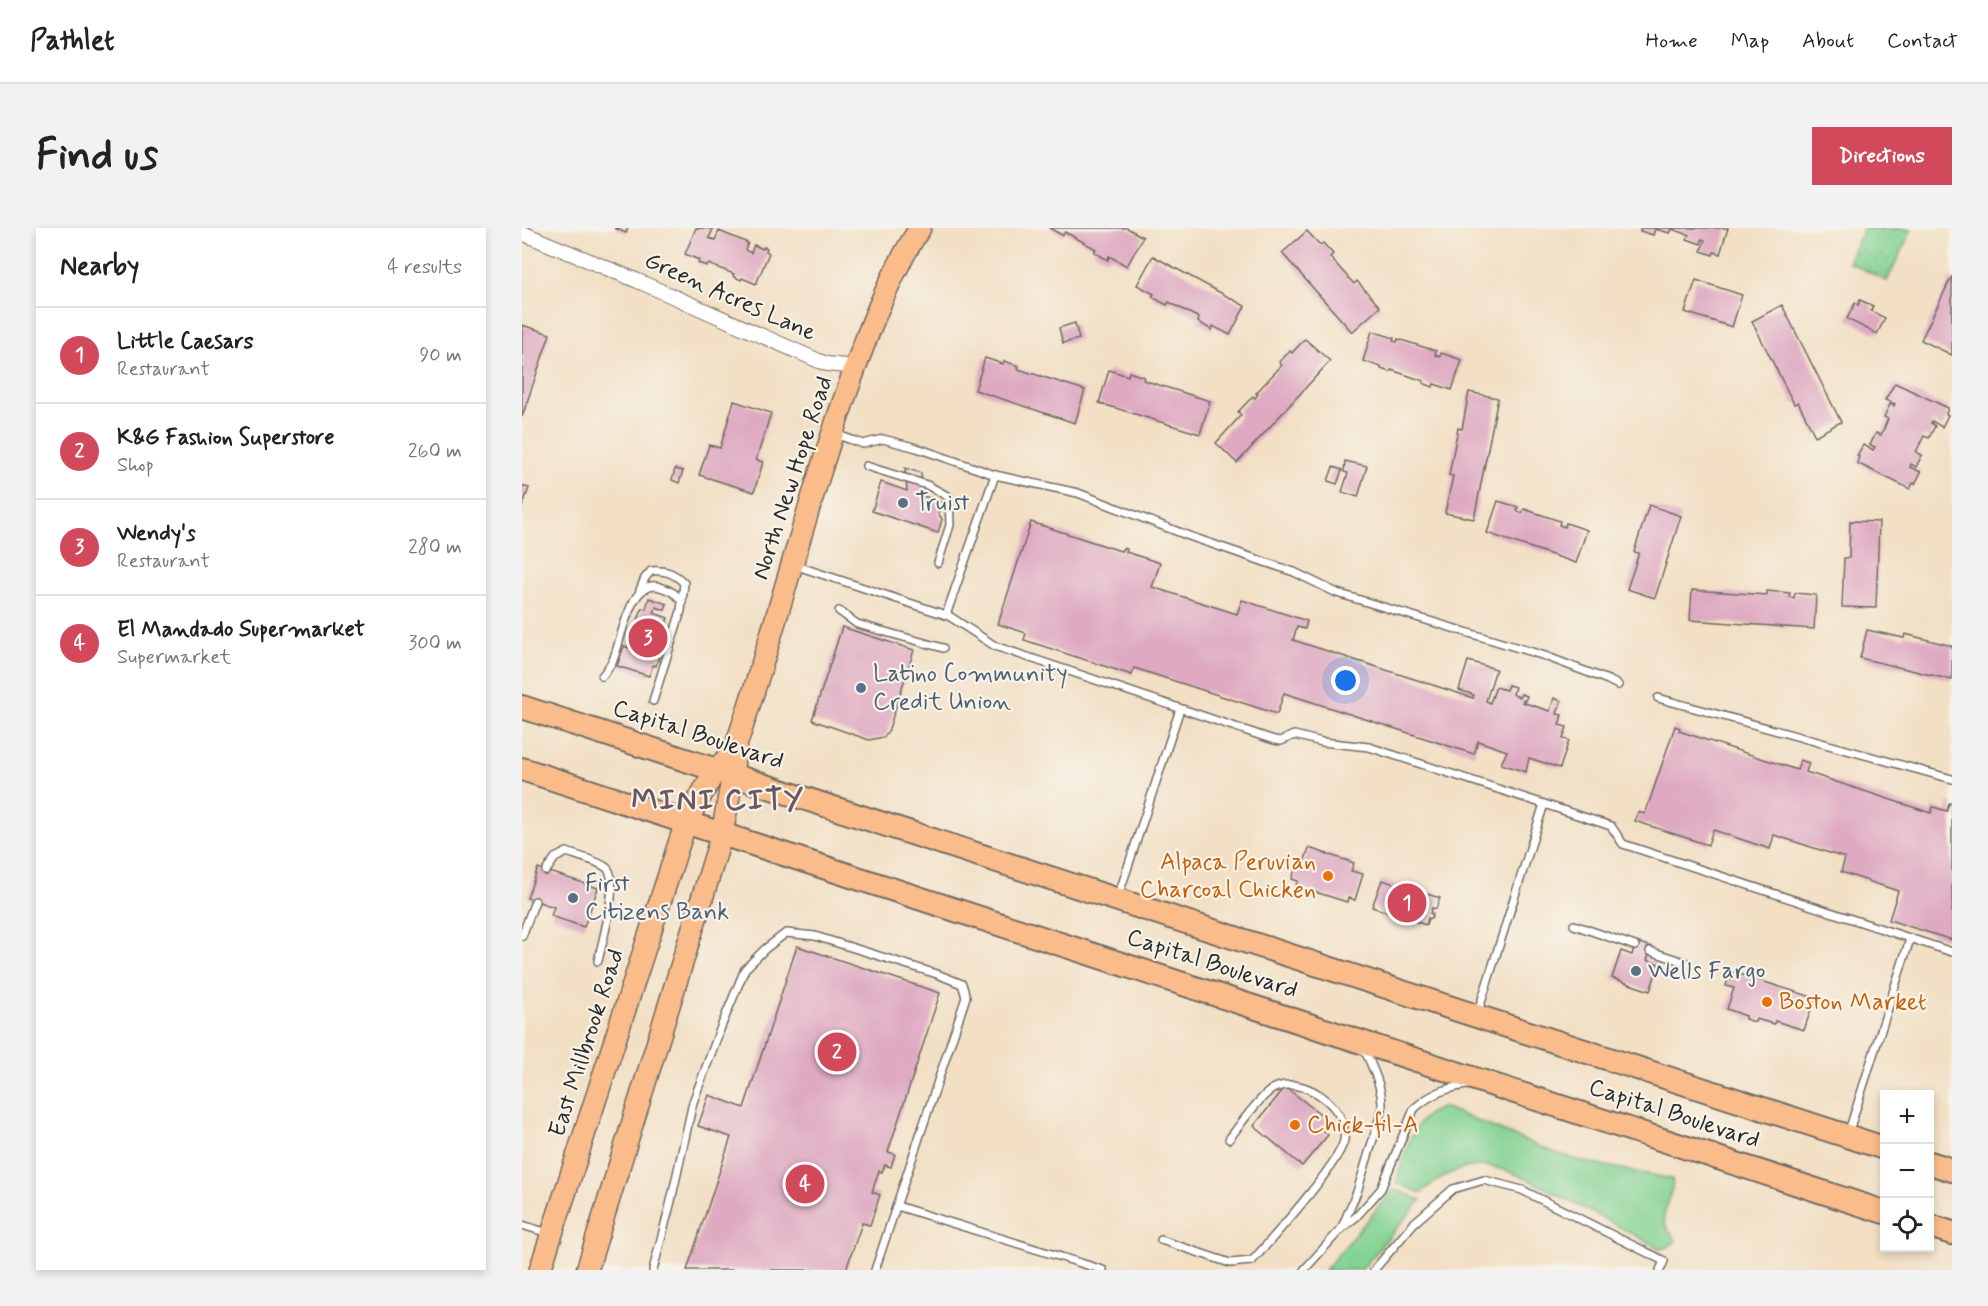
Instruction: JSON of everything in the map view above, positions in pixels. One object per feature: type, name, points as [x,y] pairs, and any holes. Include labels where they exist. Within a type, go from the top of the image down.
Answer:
[{"type":"highway","name":"Capital Boulevard","points":[[522,707],[1880,1147]]},
{"type":"highway","name":"Capital Boulevard","points":[[522,770],[1880,1211]]},
{"type":"highway","points":[[1934,1165],[1952,1170]]},
{"type":"highway","points":[[1934,1228],[1952,1233]]},
{"type":"main road","name":"North New Hope Road","points":[[722,834],[724,772],[734,751],[832,433],[878,309],[920,228]]},
{"type":"main road","name":"East Millbrook Road","points":[[540,1270],[686,822],[724,772]]},
{"type":"main road","points":[[587,1270],[722,834]]},
{"type":"street","name":"Green Acres Lane","points":[[522,233],[638,281],[826,364],[855,367]]},
{"type":"lane","points":[[832,433],[863,444],[883,439],[995,474],[1078,493],[1189,536],[1294,572],[1337,592],[1545,656],[1618,685]]},
{"type":"lane","points":[[866,466],[927,485],[949,497],[950,525],[938,563]]},
{"type":"lane","points":[[946,615],[995,474]]},
{"type":"lane","points":[[792,564],[946,615],[995,646],[1180,709],[1281,741],[1294,735],[1322,742],[1368,747],[1611,826],[1623,844],[1952,952]]},
{"type":"lane","points":[[602,676],[612,661],[630,610],[645,578],[651,571],[663,570],[675,574],[684,583],[681,611],[653,701]]},
{"type":"lane","points":[[639,593],[650,585],[657,585],[674,592],[682,601]]},
{"type":"lane","points":[[839,611],[857,624],[943,648]]},
{"type":"lane","points":[[1658,698],[1952,779]]},
{"type":"lane","points":[[1117,899],[1180,709]]},
{"type":"lane","points":[[1476,1017],[1544,804]]},
{"type":"lane","points":[[546,871],[555,858],[567,852],[609,870],[612,880],[609,914],[598,961]]},
{"type":"lane","points":[[522,936],[535,901]]},
{"type":"lane","points":[[1574,925],[1635,946]]},
{"type":"lane","points":[[652,1270],[672,1201],[693,1102],[744,969],[786,933],[814,936],[937,974],[962,984],[966,997],[875,1270]]},
{"type":"lane","points":[[1847,1136],[1910,939]]},
{"type":"lane","points":[[1650,951],[1687,963]]},
{"type":"lane","points":[[1341,1229],[1357,1192],[1382,1110],[1380,1086],[1367,1055],[1348,1037]]},
{"type":"lane","points":[[1304,1270],[1381,1189],[1414,1109],[1424,1100],[1442,1090],[1490,1083]]},
{"type":"lane","points":[[1161,1239],[1230,1263],[1252,1261],[1272,1240],[1334,1161],[1344,1142],[1345,1126],[1338,1111],[1326,1098],[1309,1090],[1286,1084],[1272,1090],[1229,1139]]},
{"type":"lane","points":[[1374,1270],[1414,1223],[1453,1189],[1484,1180],[1522,1190],[1664,1261],[1660,1270]]},
{"type":"lane","points":[[897,1206],[1103,1270]]},
{"type":"lane","points":[[522,1225],[551,1234]]},
{"type":"green space","points":[[1864,228],[1912,229],[1887,281],[1848,262]]},
{"type":"green space","points":[[1443,1107],[1553,1152],[1585,1162],[1672,1179],[1672,1189],[1664,1219],[1676,1241],[1660,1249],[1530,1180],[1494,1167],[1474,1166],[1457,1170],[1421,1193],[1396,1183],[1415,1130],[1428,1115]]},
{"type":"green space","points":[[1396,1190],[1421,1200],[1361,1270],[1325,1270],[1392,1191]]},
{"type":"building","points":[[614,228],[628,228],[626,233]]},
{"type":"building","points":[[696,228],[713,229],[709,238],[715,240],[719,231],[748,243],[745,250],[751,253],[754,245],[763,249],[767,248],[766,251],[769,253],[756,284],[742,278],[741,280],[733,276],[734,274],[708,264],[707,266],[698,263],[699,260],[685,254]]},
{"type":"building","points":[[1049,228],[1127,228],[1143,237],[1127,266],[1109,256],[1108,260],[1094,252],[1096,249],[1065,232],[1062,235]]},
{"type":"building","points":[[1641,228],[1728,228],[1720,254],[1714,252],[1713,255],[1701,251],[1705,240],[1702,239],[1701,244],[1687,239],[1689,235],[1672,229],[1670,233],[1655,229],[1653,235],[1640,231]]},
{"type":"building","points":[[1307,231],[1320,245],[1323,243],[1333,254],[1330,257],[1354,284],[1357,281],[1380,307],[1352,332],[1282,253]]},
{"type":"building","points":[[1153,256],[1245,306],[1230,335],[1213,326],[1212,330],[1198,322],[1199,318],[1169,302],[1167,305],[1152,297],[1154,294],[1137,285]]},
{"type":"building","points":[[1952,276],[1952,355],[1921,340]]},
{"type":"building","points":[[1696,280],[1742,295],[1732,327],[1685,312]]},
{"type":"building","points":[[1860,300],[1873,306],[1871,311],[1885,318],[1877,334],[1847,319],[1855,303],[1858,305]]},
{"type":"building","points":[[1782,305],[1841,422],[1815,436],[1798,402],[1794,404],[1752,321]]},
{"type":"building","points":[[1075,323],[1079,339],[1063,343],[1059,328]]},
{"type":"building","points":[[522,325],[550,334],[522,417]]},
{"type":"building","points":[[1372,331],[1394,338],[1393,341],[1397,342],[1398,339],[1436,351],[1435,355],[1440,357],[1441,353],[1462,360],[1452,390],[1434,384],[1433,387],[1423,383],[1424,381],[1391,370],[1390,372],[1363,361]]},
{"type":"building","points":[[1305,339],[1330,361],[1237,463],[1216,443],[1241,415],[1238,412],[1253,396],[1255,398],[1258,394],[1256,393],[1282,365],[1279,362],[1290,351],[1292,353]]},
{"type":"building","points":[[985,358],[1003,364],[1004,361],[1019,366],[1018,369],[1085,390],[1075,423],[975,390]]},
{"type":"building","points":[[1109,370],[1128,376],[1129,372],[1144,377],[1143,380],[1210,401],[1200,434],[1099,403]]},
{"type":"building","points":[[1895,383],[1948,408],[1946,414],[1948,415],[1942,427],[1932,421],[1931,423],[1935,426],[1929,438],[1924,436],[1916,452],[1922,455],[1916,467],[1911,464],[1910,467],[1921,472],[1910,489],[1857,463],[1859,457],[1857,456],[1863,445],[1873,450],[1875,447],[1870,445],[1876,433],[1881,435],[1888,419],[1884,417],[1890,404],[1894,406],[1895,404],[1885,400]]},
{"type":"building","points":[[1469,392],[1498,398],[1474,519],[1445,513],[1453,476],[1449,475],[1458,428],[1462,429]]},
{"type":"building","points":[[734,401],[771,413],[756,460],[763,462],[754,492],[699,475],[709,445],[720,448]]},
{"type":"building","points":[[1345,461],[1367,466],[1358,497],[1342,492],[1348,473],[1344,472]]},
{"type":"building","points":[[1333,467],[1342,470],[1337,484],[1328,481]]},
{"type":"building","points":[[905,468],[921,473],[923,496],[942,502],[938,513],[942,519],[938,533],[872,511],[881,482],[907,491]]},
{"type":"building","points":[[675,469],[683,471],[679,483],[672,480]]},
{"type":"building","points":[[522,486],[529,488],[522,507]]},
{"type":"building","points":[[1498,501],[1518,507],[1517,511],[1522,513],[1524,509],[1560,521],[1559,525],[1565,527],[1566,523],[1587,530],[1576,563],[1487,533]]},
{"type":"building","points":[[1649,505],[1681,516],[1655,598],[1627,589],[1639,553],[1634,552]]},
{"type":"building","points":[[1850,521],[1879,522],[1876,608],[1842,607],[1844,558],[1849,558]]},
{"type":"building","points":[[1031,522],[1121,551],[1123,548],[1127,549],[1126,552],[1160,563],[1152,587],[1237,614],[1242,600],[1307,621],[1305,629],[1297,627],[1293,640],[1473,698],[1474,695],[1459,690],[1468,661],[1496,669],[1486,701],[1490,703],[1496,687],[1506,690],[1508,685],[1515,687],[1513,694],[1516,696],[1520,697],[1521,694],[1527,696],[1522,702],[1550,711],[1554,698],[1561,701],[1557,714],[1562,715],[1559,725],[1567,727],[1563,739],[1569,740],[1560,768],[1529,758],[1526,772],[1501,764],[1507,751],[1478,741],[1474,754],[1284,693],[1277,714],[1134,668],[1132,675],[1024,640],[1026,633],[998,624]]},
{"type":"building","points":[[1692,590],[1767,595],[1767,591],[1790,593],[1789,597],[1794,598],[1795,593],[1816,595],[1814,629],[1690,620]]},
{"type":"building","points":[[649,598],[667,604],[665,610],[656,607],[654,613],[668,618],[658,648],[661,649],[656,666],[653,665],[649,676],[617,666],[624,646],[629,648],[642,608],[646,609]]},
{"type":"building","points":[[842,627],[914,650],[888,732],[884,737],[869,740],[812,720]]},
{"type":"building","points":[[1867,630],[1904,638],[1905,634],[1952,646],[1952,680],[1860,658]]},
{"type":"building","points":[[1675,726],[1680,728],[1679,731],[1797,770],[1800,760],[1809,763],[1806,772],[1931,813],[1933,807],[1947,811],[1949,803],[1952,804],[1952,940],[1889,920],[1898,891],[1841,872],[1845,858],[1774,835],[1770,849],[1713,830],[1708,845],[1635,821],[1638,812],[1645,814]]},
{"type":"building","points":[[1309,848],[1354,863],[1351,871],[1363,874],[1355,900],[1348,898],[1347,902],[1296,886],[1298,881],[1292,879],[1297,863],[1303,865]]},
{"type":"building","points":[[538,868],[598,888],[584,927],[551,916],[554,907],[527,898]]},
{"type":"building","points":[[1382,880],[1440,898],[1436,909],[1432,908],[1430,913],[1433,914],[1431,919],[1428,918],[1426,925],[1372,907]]},
{"type":"building","points":[[1636,942],[1652,947],[1647,960],[1659,964],[1650,991],[1612,978],[1621,951],[1632,955]]},
{"type":"building","points":[[797,946],[940,993],[888,1152],[895,1154],[891,1167],[885,1165],[882,1172],[879,1171],[872,1192],[880,1195],[870,1225],[862,1223],[846,1270],[687,1270],[731,1137],[698,1126],[709,1095],[744,1108]]},
{"type":"building","points":[[1733,972],[1815,998],[1804,1030],[1775,1021],[1774,1024],[1756,1019],[1755,1022],[1727,1009],[1734,988],[1726,986]]},
{"type":"building","points":[[1285,1087],[1331,1122],[1323,1131],[1328,1135],[1302,1166],[1254,1126]]},
{"type":"place","name":"Truist","points":[[903,503]]},
{"type":"place","name":"Wendy's","points":[[648,638]]},
{"type":"place","name":"Latino Community Credit Union","points":[[861,688]]},
{"type":"place","name":"Alpaca Peruvian Charcoal Chicken","points":[[1328,876]]},
{"type":"place","name":"First Citizens Bank","points":[[573,898]]},
{"type":"place","name":"Little Caesars","points":[[1407,903]]},
{"type":"place","name":"Wells Fargo","points":[[1636,971]]},
{"type":"place","name":"Boston Market","points":[[1767,1002]]},
{"type":"place","name":"K&G Fashion Superstore","points":[[837,1052]]},
{"type":"place","name":"Chick-fil-A","points":[[1295,1125]]},
{"type":"place","name":"El Mandado Supermarket","points":[[805,1184]]},
{"type":"district","name":"MINI CITY","points":[[718,800]]}]
